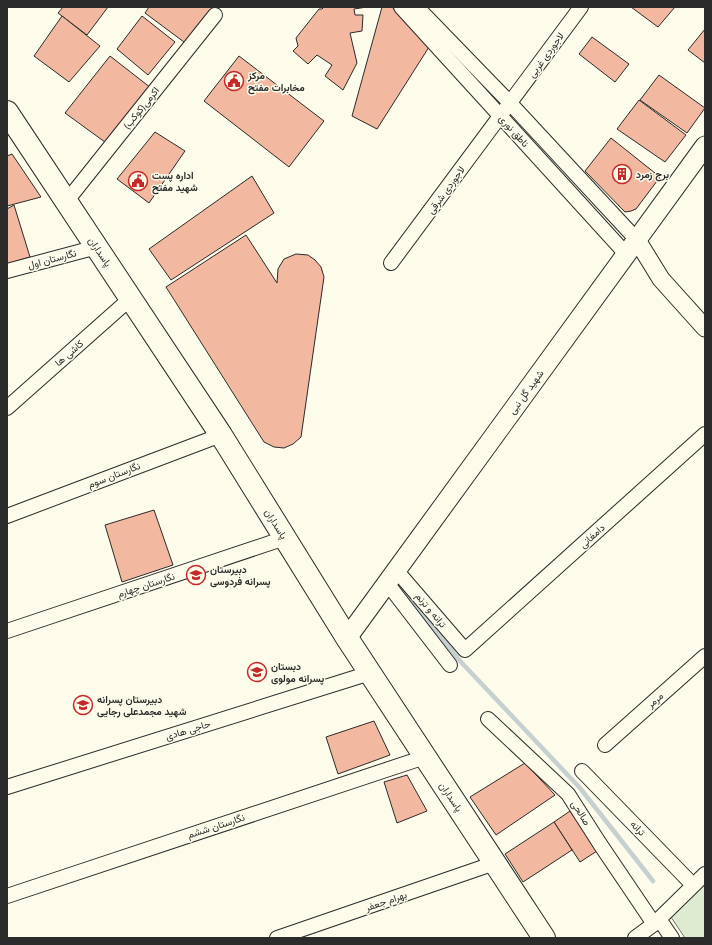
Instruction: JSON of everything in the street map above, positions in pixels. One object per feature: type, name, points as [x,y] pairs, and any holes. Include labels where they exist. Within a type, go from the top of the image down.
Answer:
[{"type":"main road","name":"پاسداران","points":[[11,124],[97,247],[221,435],[347,638],[544,938]]},
{"type":"main road","name":"شهید گل نبی","points":[[347,638],[705,146]]},
{"type":"street","name":"ناطق نوری","points":[[401,7],[500,116],[632,247]]},
{"type":"street","name":"ناطق نوری","points":[[417,7],[510,103],[632,247]]},
{"type":"street","name":"لاجوردی غربی","points":[[500,116],[581,7]]},
{"type":"street","name":"اکرمی(کوکب)","points":[[66,202],[215,15]]},
{"type":"street","name":"لاجوردی شرقی","points":[[392,263],[500,116]]},
{"type":"street","name":"نگارستان اول","points":[[7,271],[97,247]]},
{"type":"street","points":[[632,247],[705,328]]},
{"type":"street","name":"کاشی ها","points":[[7,408],[131,298]]},
{"type":"street","name":"دامغانی","points":[[465,650],[705,434]]},
{"type":"street","name":"نگارستان سوم","points":[[7,516],[221,435]]},
{"type":"street","name":"نگارستان چهارم","points":[[7,631],[285,538]]},
{"type":"street","points":[[392,576],[450,665]]},
{"type":"street","name":"ترانه و ترنم","points":[[392,576],[465,650]]},
{"type":"street","name":"مرمر","points":[[605,745],[705,656]]},
{"type":"street","name":"حاجی هادی","points":[[7,787],[370,673]]},
{"type":"street","name":"صالحی","points":[[488,719],[568,794],[604,850],[657,921],[672,938]]},
{"type":"street","name":"نگارستان ششم","points":[[7,896],[425,757]]},
{"type":"street","name":"ترانه","points":[[582,771],[693,885]]},
{"type":"street","name":"بهرام جعفر","points":[[277,938],[496,863]]},
{"type":"street","points":[[635,938],[657,921],[705,874]]},
{"type":"green space","points":[[705,884],[705,938],[685,938],[671,917]]},
{"type":"building","points":[[63,7],[108,7],[87,35],[58,13]]},
{"type":"building","points":[[149,7],[215,7],[188,45],[145,13]]},
{"type":"building","points":[[324,7],[367,7],[354,9],[355,15],[363,15],[362,31],[350,33],[357,63],[343,90],[325,76],[332,65],[317,55],[308,64],[293,51],[298,46],[296,38],[319,9]]},
{"type":"building","points":[[382,7],[392,7],[429,47],[377,129],[352,116]]},
{"type":"building","points":[[631,7],[675,7],[658,27]]},
{"type":"building","points":[[62,16],[100,46],[69,82],[34,56]]},
{"type":"building","points":[[142,16],[175,42],[148,75],[117,49]]},
{"type":"building","points":[[705,29],[705,63],[688,50]]},
{"type":"building","points":[[592,37],[629,64],[615,82],[579,54]]},
{"type":"building","points":[[110,56],[151,88],[109,145],[65,113]]},
{"type":"building","points":[[239,56],[324,121],[289,167],[204,101]]},
{"type":"building","points":[[659,75],[705,108],[687,133],[640,100]]},
{"type":"building","points":[[639,100],[686,135],[665,162],[617,129]]},
{"type":"building","points":[[155,132],[185,151],[149,203],[117,179]]},
{"type":"building","name":"برج زمرد","points":[[611,138],[660,177],[636,209],[631,211],[625,212],[585,171]]},
{"type":"building","points":[[12,154],[41,197],[7,206],[7,156]]},
{"type":"building","points":[[252,176],[274,213],[171,280],[149,249]]},
{"type":"building","points":[[14,205],[30,257],[7,264],[7,209]]},
{"type":"building","points":[[246,235],[277,283],[278,269],[284,259],[296,254],[308,255],[315,260],[321,267],[324,277],[301,437],[293,444],[284,448],[274,447],[264,442],[166,287]]},
{"type":"building","points":[[154,510],[173,565],[122,582],[105,525]]},
{"type":"building","points":[[374,721],[390,755],[338,774],[326,737]]},
{"type":"building","points":[[525,763],[555,795],[496,835],[470,797]]},
{"type":"building","points":[[407,775],[427,811],[397,823],[384,782]]},
{"type":"building","points":[[570,811],[597,851],[580,862],[554,822]]},
{"type":"building","points":[[554,822],[572,850],[523,882],[505,854]]},
{"type":"waterway","points":[[399,587],[461,662],[580,788],[653,881]]},
{"type":"place","name":"مرکز مخابرات مفتح","points":[[234,81]]},
{"type":"place","name":"برج زمرد","points":[[622,174]]},
{"type":"place","name":"اداره پست شهید مفتح","points":[[138,181]]},
{"type":"place","name":"دبیرستان پسرانه فردوسی","points":[[196,575]]},
{"type":"place","name":"دبستان پسرانه مولوی","points":[[257,672]]},
{"type":"place","name":"دبیرستان پسرانه شهید مجمدعلی رجایی","points":[[83,705]]}]
